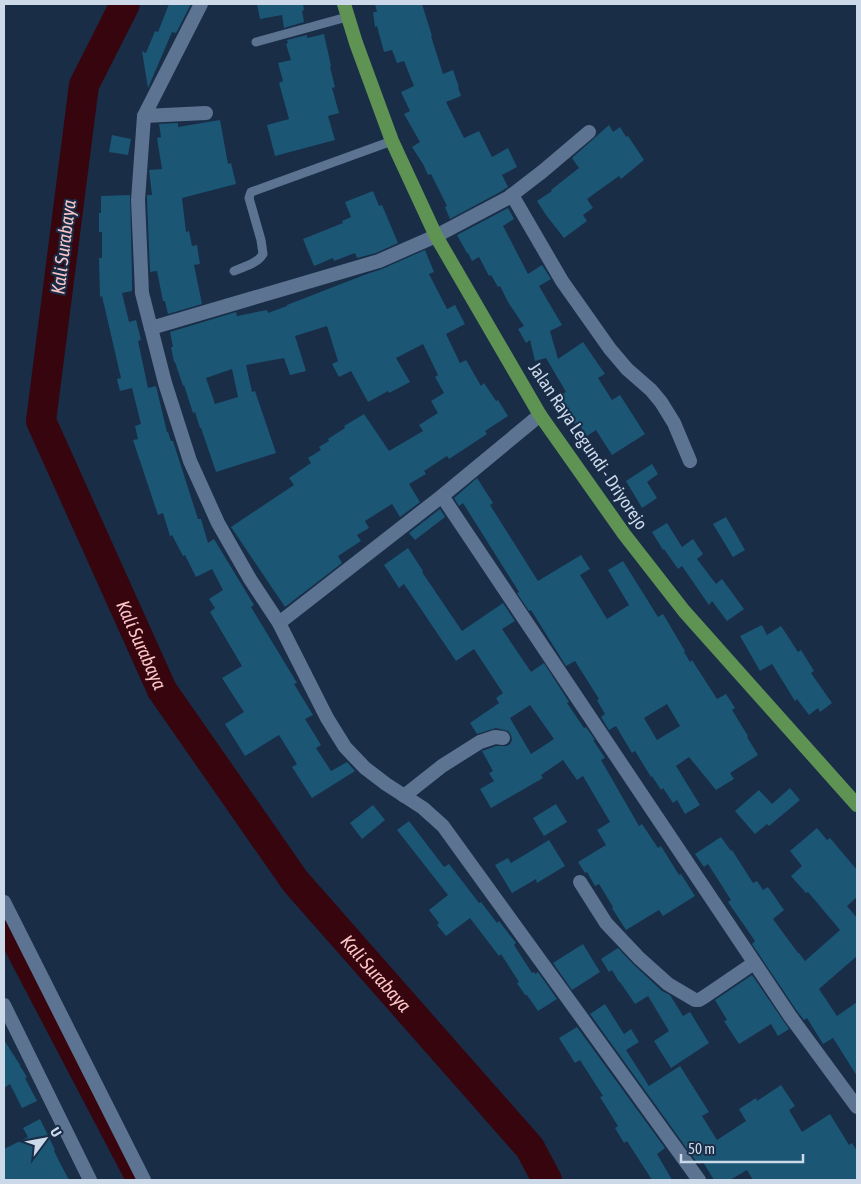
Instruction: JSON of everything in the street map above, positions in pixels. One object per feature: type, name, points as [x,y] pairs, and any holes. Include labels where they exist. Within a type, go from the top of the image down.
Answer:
[{"type":"main road","name":"Jalan Raya Legundi - Driyorejo","points":[[345,10],[392,141],[436,236],[540,415],[624,534],[684,612],[857,805]]},
{"type":"street","points":[[200,4],[144,116],[138,200],[142,293],[165,382],[190,462],[218,523],[250,579],[280,624],[327,718],[345,747],[365,768],[423,808],[443,826],[699,1180]]},
{"type":"street","points":[[144,116],[206,112]]},
{"type":"street","points":[[151,328],[379,261],[436,236],[512,195],[589,132]]},
{"type":"street","points":[[512,195],[562,281],[610,349],[627,369],[662,402],[674,423],[690,461]]},
{"type":"street","points":[[280,624],[442,496],[540,415]]},
{"type":"street","points":[[442,496],[754,963],[790,1016],[857,1107]]},
{"type":"street","points":[[404,796],[442,766],[480,742],[495,737],[504,738]]},
{"type":"street","points":[[580,882],[606,922],[639,958],[668,984],[695,1000],[704,997],[754,963]]},
{"type":"street","points":[[4,902],[144,1180]]},
{"type":"street","points":[[4,1005],[90,1180]]},
{"type":"lane","points":[[256,42],[345,10]]},
{"type":"lane","points":[[234,271],[255,262],[263,254],[249,198],[251,192],[392,141]]},
{"type":"building","points":[[169,4],[191,4],[176,33],[172,32],[148,88],[142,51],[146,53],[155,31],[158,32]]},
{"type":"building","points":[[257,4],[303,4],[304,22],[284,28],[282,15],[260,19]]},
{"type":"building","points":[[375,4],[422,4],[443,74],[453,70],[459,87],[461,96],[446,102],[464,138],[479,131],[492,157],[508,148],[517,167],[502,175],[508,187],[450,219],[445,207],[447,206],[431,174],[428,175],[412,147],[420,142],[404,114],[410,111],[401,92],[414,86],[404,61],[397,63],[392,50],[384,52],[377,26],[375,27],[373,12],[377,12]]},
{"type":"building","points":[[324,34],[335,87],[332,88],[339,113],[328,116],[335,140],[275,156],[267,125],[289,119],[279,83],[283,81],[278,63],[291,60],[286,44],[288,43],[287,40],[307,35],[307,38]]},
{"type":"building","points":[[220,120],[228,164],[231,163],[236,184],[182,198],[186,232],[189,231],[192,246],[197,245],[200,264],[194,265],[202,304],[168,314],[165,301],[163,301],[157,271],[150,272],[147,195],[152,195],[149,170],[162,169],[157,138],[161,137],[159,124],[178,123],[178,127]]},
{"type":"building","points":[[609,125],[613,132],[620,127],[644,160],[621,179],[619,176],[587,199],[593,208],[583,215],[587,221],[564,238],[537,201],[579,168],[572,158]]},
{"type":"building","points":[[112,135],[131,139],[128,155],[109,152]]},
{"type":"building","points":[[373,191],[379,206],[382,205],[398,243],[376,253],[357,258],[355,253],[334,261],[333,258],[314,266],[303,239],[343,223],[342,221],[351,217],[345,202]]},
{"type":"building","points":[[130,195],[132,291],[122,293],[129,322],[136,320],[141,340],[138,341],[148,388],[156,386],[167,432],[171,441],[173,441],[198,519],[201,519],[208,543],[214,539],[254,605],[251,607],[297,683],[294,684],[313,715],[305,719],[321,745],[316,748],[331,771],[347,762],[355,771],[312,798],[292,767],[297,764],[279,735],[245,756],[225,724],[244,712],[222,678],[242,666],[210,612],[215,608],[209,599],[223,590],[212,569],[196,577],[185,555],[183,556],[172,535],[170,536],[163,513],[158,515],[133,440],[138,439],[135,426],[141,424],[132,388],[120,391],[117,379],[121,378],[102,296],[100,297],[99,258],[102,258],[102,232],[99,232],[101,196]]},
{"type":"building","points":[[508,208],[514,219],[503,226],[528,274],[542,265],[551,279],[539,286],[562,325],[550,331],[558,359],[583,342],[605,374],[598,378],[612,400],[620,395],[645,434],[612,455],[596,430],[587,436],[578,422],[575,424],[567,412],[562,415],[552,400],[566,392],[546,358],[535,361],[530,340],[526,343],[518,329],[524,326],[500,286],[498,287],[491,275],[489,276],[479,257],[472,261],[457,235]]},
{"type":"building","points":[[425,250],[434,272],[429,274],[447,309],[455,305],[465,324],[446,334],[460,363],[466,360],[481,386],[484,383],[508,416],[485,431],[487,434],[449,459],[447,456],[424,471],[426,474],[409,484],[420,502],[400,517],[392,504],[365,521],[369,528],[357,535],[361,541],[338,556],[342,563],[285,607],[231,527],[294,485],[289,478],[311,463],[308,458],[321,450],[319,447],[345,428],[344,426],[364,414],[389,451],[423,431],[419,425],[438,413],[431,401],[444,393],[435,377],[438,375],[423,344],[396,358],[410,382],[368,402],[351,371],[339,377],[332,364],[338,361],[327,326],[295,336],[306,371],[290,375],[284,358],[246,365],[252,392],[255,391],[276,453],[216,472],[195,412],[193,413],[174,362],[170,332],[236,312],[237,316],[267,310],[268,313],[382,269]],"holes":[[[232,369],[238,397],[215,404],[206,378]]]},
{"type":"building","points":[[652,464],[658,474],[647,482],[657,498],[642,508],[626,481]]},
{"type":"building","points":[[477,478],[493,503],[490,505],[538,581],[581,555],[590,569],[580,575],[607,619],[629,605],[608,570],[623,561],[658,617],[663,614],[690,662],[692,660],[717,699],[726,694],[735,708],[732,710],[758,755],[730,773],[734,779],[716,790],[689,757],[676,766],[700,805],[685,814],[677,800],[673,803],[663,788],[661,790],[635,751],[632,753],[616,726],[609,730],[601,717],[605,714],[597,700],[599,699],[575,661],[566,666],[531,610],[529,611],[517,593],[519,592],[463,503],[459,506],[454,498]],"holes":[[[667,704],[680,726],[657,740],[644,718]]]},
{"type":"building","points":[[440,509],[445,517],[415,540],[409,533]]},
{"type":"building","points":[[726,517],[745,550],[733,557],[713,524]]},
{"type":"building","points":[[667,523],[682,547],[693,539],[703,554],[697,559],[716,584],[722,579],[744,609],[727,621],[712,601],[709,605],[682,566],[678,569],[652,532]]},
{"type":"building","points":[[408,548],[462,631],[503,603],[515,621],[502,629],[531,672],[544,663],[569,702],[567,703],[584,728],[586,727],[595,740],[593,740],[605,758],[601,760],[639,826],[642,824],[658,848],[661,846],[695,896],[663,916],[659,910],[626,930],[599,884],[595,886],[587,872],[585,873],[578,862],[606,845],[597,830],[610,822],[583,776],[577,780],[563,760],[541,775],[543,778],[491,808],[480,789],[494,781],[489,773],[493,771],[482,751],[496,746],[507,746],[512,740],[511,735],[508,731],[496,728],[477,734],[470,723],[499,703],[496,698],[503,693],[474,649],[456,661],[404,584],[399,588],[384,565]],"holes":[[[530,705],[554,739],[531,754],[510,718]]]},
{"type":"building","points":[[762,625],[767,635],[781,626],[798,652],[801,650],[814,671],[811,673],[832,703],[820,712],[818,708],[809,715],[797,699],[795,701],[772,664],[760,671],[740,636]]},
{"type":"building","points":[[790,788],[800,800],[769,826],[767,824],[755,834],[735,811],[759,790],[772,804]]},
{"type":"building","points":[[556,804],[567,822],[544,836],[533,818]]},
{"type":"building","points":[[373,805],[385,820],[362,839],[350,823]]},
{"type":"building","points":[[409,821],[444,867],[449,864],[479,903],[481,902],[497,923],[499,921],[516,943],[514,945],[532,973],[538,972],[557,999],[538,1011],[517,983],[519,982],[501,954],[499,956],[470,918],[446,936],[437,925],[439,923],[429,910],[448,895],[397,830]]},
{"type":"building","points":[[817,828],[827,840],[830,838],[857,870],[857,897],[847,906],[857,918],[857,956],[819,989],[837,1016],[857,1002],[857,1076],[833,1038],[823,1044],[807,1018],[804,1020],[797,1011],[752,944],[755,941],[728,902],[731,900],[708,864],[704,867],[695,854],[721,837],[732,850],[753,883],[757,881],[763,890],[768,887],[784,910],[773,919],[805,961],[840,930],[808,892],[806,893],[791,876],[802,866],[790,851]]},
{"type":"building","points":[[549,840],[565,866],[537,883],[536,879],[512,893],[495,865],[508,858],[511,863]]},
{"type":"building","points":[[583,944],[600,972],[572,990],[553,963]]},
{"type":"building","points":[[618,948],[662,991],[670,995],[683,1016],[690,1012],[709,1043],[671,1068],[654,1041],[669,1031],[648,996],[635,1004],[612,970],[609,972],[601,959]]},
{"type":"building","points":[[752,975],[789,1029],[778,1036],[771,1024],[739,1044],[724,1021],[727,1020],[715,1000]]},
{"type":"building","points":[[605,1004],[624,1034],[631,1029],[639,1042],[626,1050],[649,1086],[680,1066],[709,1112],[702,1116],[717,1140],[746,1121],[739,1109],[756,1098],[757,1101],[781,1085],[795,1106],[789,1110],[802,1132],[830,1114],[849,1145],[852,1143],[857,1151],[857,1180],[753,1180],[747,1170],[730,1180],[714,1180],[703,1162],[698,1164],[590,1014]]},
{"type":"building","points":[[577,1027],[665,1148],[657,1154],[672,1180],[652,1180],[627,1141],[624,1143],[615,1128],[618,1126],[600,1097],[603,1096],[580,1060],[575,1063],[559,1038]]},
{"type":"building","points":[[4,1040],[27,1077],[25,1078],[37,1101],[22,1108],[10,1084],[4,1088]]},
{"type":"building","points":[[40,1119],[69,1180],[4,1180],[4,1149],[28,1137],[23,1128]]},
{"type":"waterway","name":"Kali Surabaya","points":[[125,4],[84,85],[41,421],[162,690],[295,881],[530,1148],[547,1180]]},
{"type":"waterway","points":[[4,930],[135,1180]]}]
